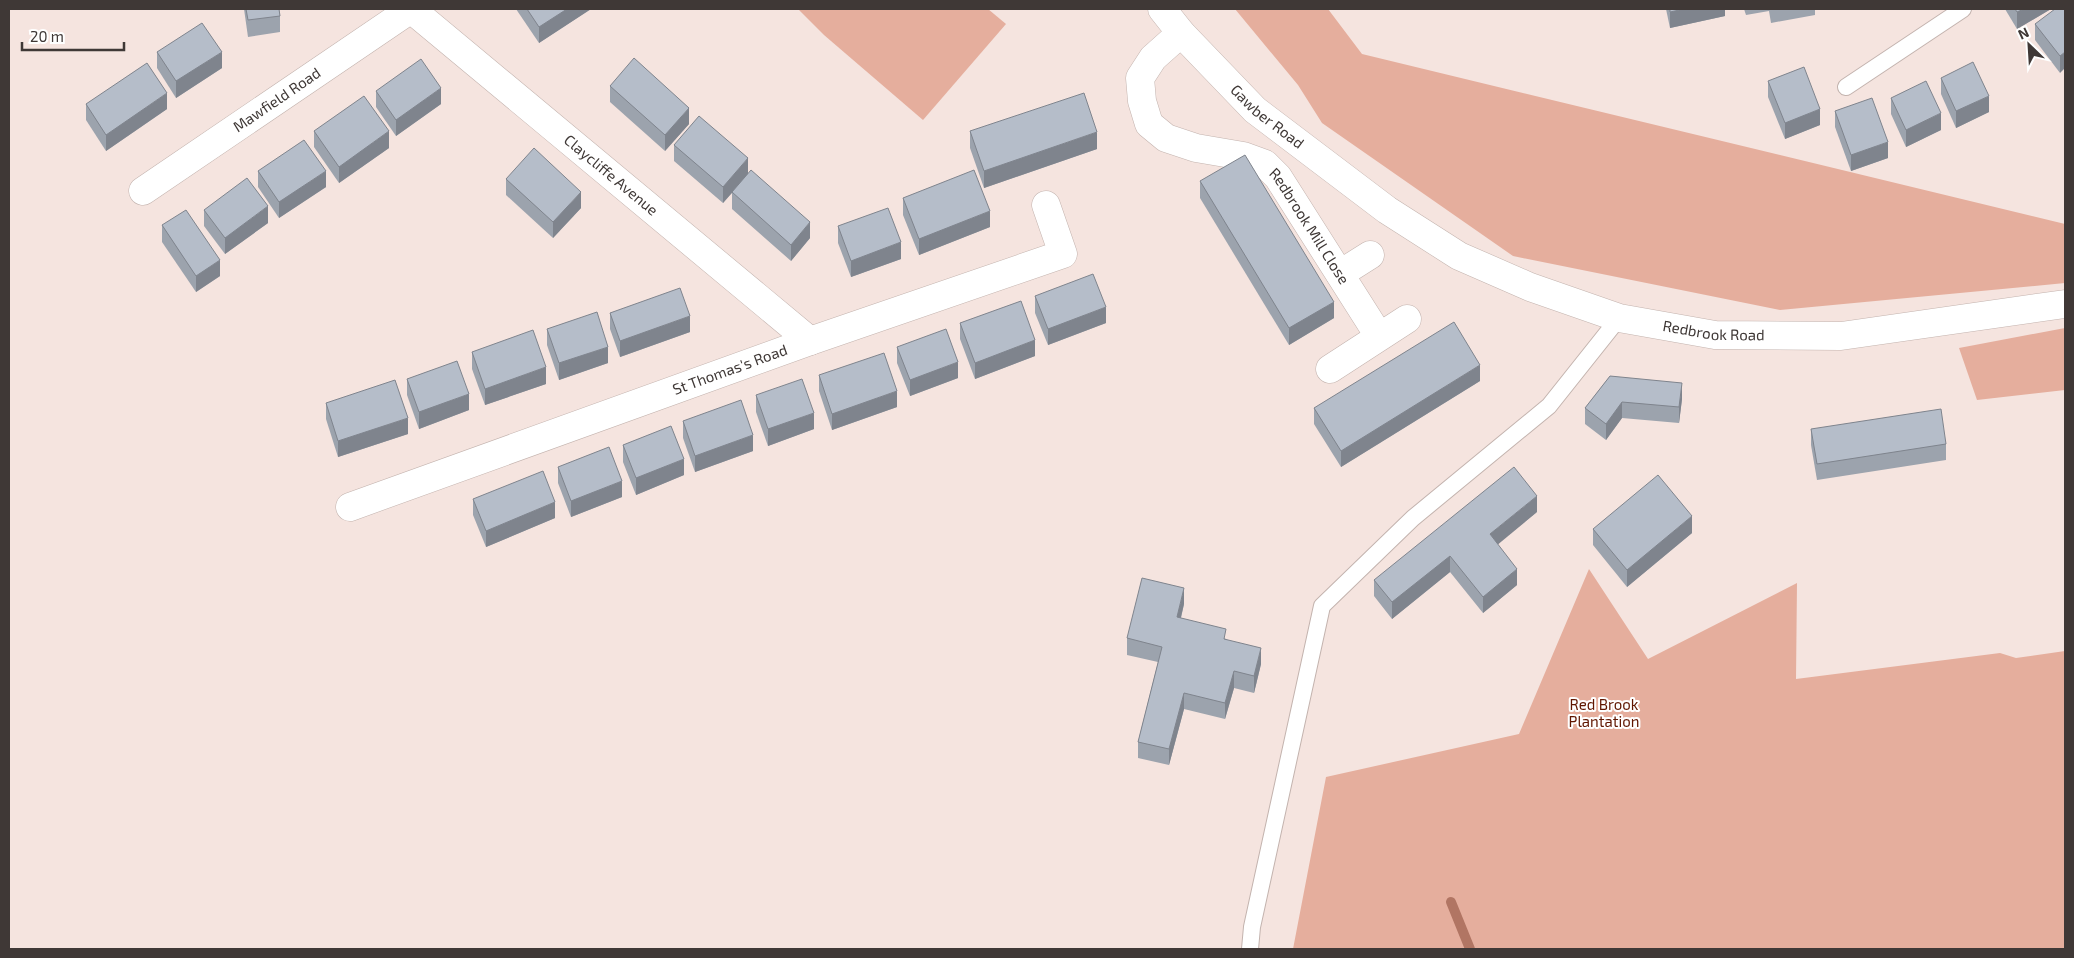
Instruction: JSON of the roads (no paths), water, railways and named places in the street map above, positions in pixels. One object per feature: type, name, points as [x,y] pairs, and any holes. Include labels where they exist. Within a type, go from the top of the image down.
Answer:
[{"type":"street","name":"Mawfield Road","points":[[143,191],[411,9]]},
{"type":"street","name":"Claycliffe Avenue","points":[[411,9],[810,341]]},
{"type":"street","name":"Gawber Road","points":[[1162,9],[1181,34],[1255,110],[1387,210]]},
{"type":"street","name":"Redbrook Mill Close","points":[[1181,34],[1152,58],[1140,78],[1142,101],[1149,124],[1166,138],[1196,148],[1243,156],[1265,164],[1278,177],[1379,336]]},
{"type":"street","name":"St Thomas's Road","points":[[350,507],[810,341],[1063,254],[1046,205]]},
{"type":"street","name":"Redbrook Road","points":[[1387,210],[1459,256],[1530,287],[1619,318],[1714,335],[1841,336],[2065,304]]},
{"type":"street","points":[[1340,274],[1370,255]]},
{"type":"street","points":[[1330,369],[1407,319]]},
{"type":"lane","points":[[1846,87],[1963,9]]},
{"type":"lane","points":[[1250,949],[1254,918],[1322,606],[1413,518],[1549,406],[1619,318]]},
{"type":"waterway","points":[[1451,902],[1470,949]]},
{"type":"park label","name":"Red Brook Plantation","points":[[1604,714]]}]
